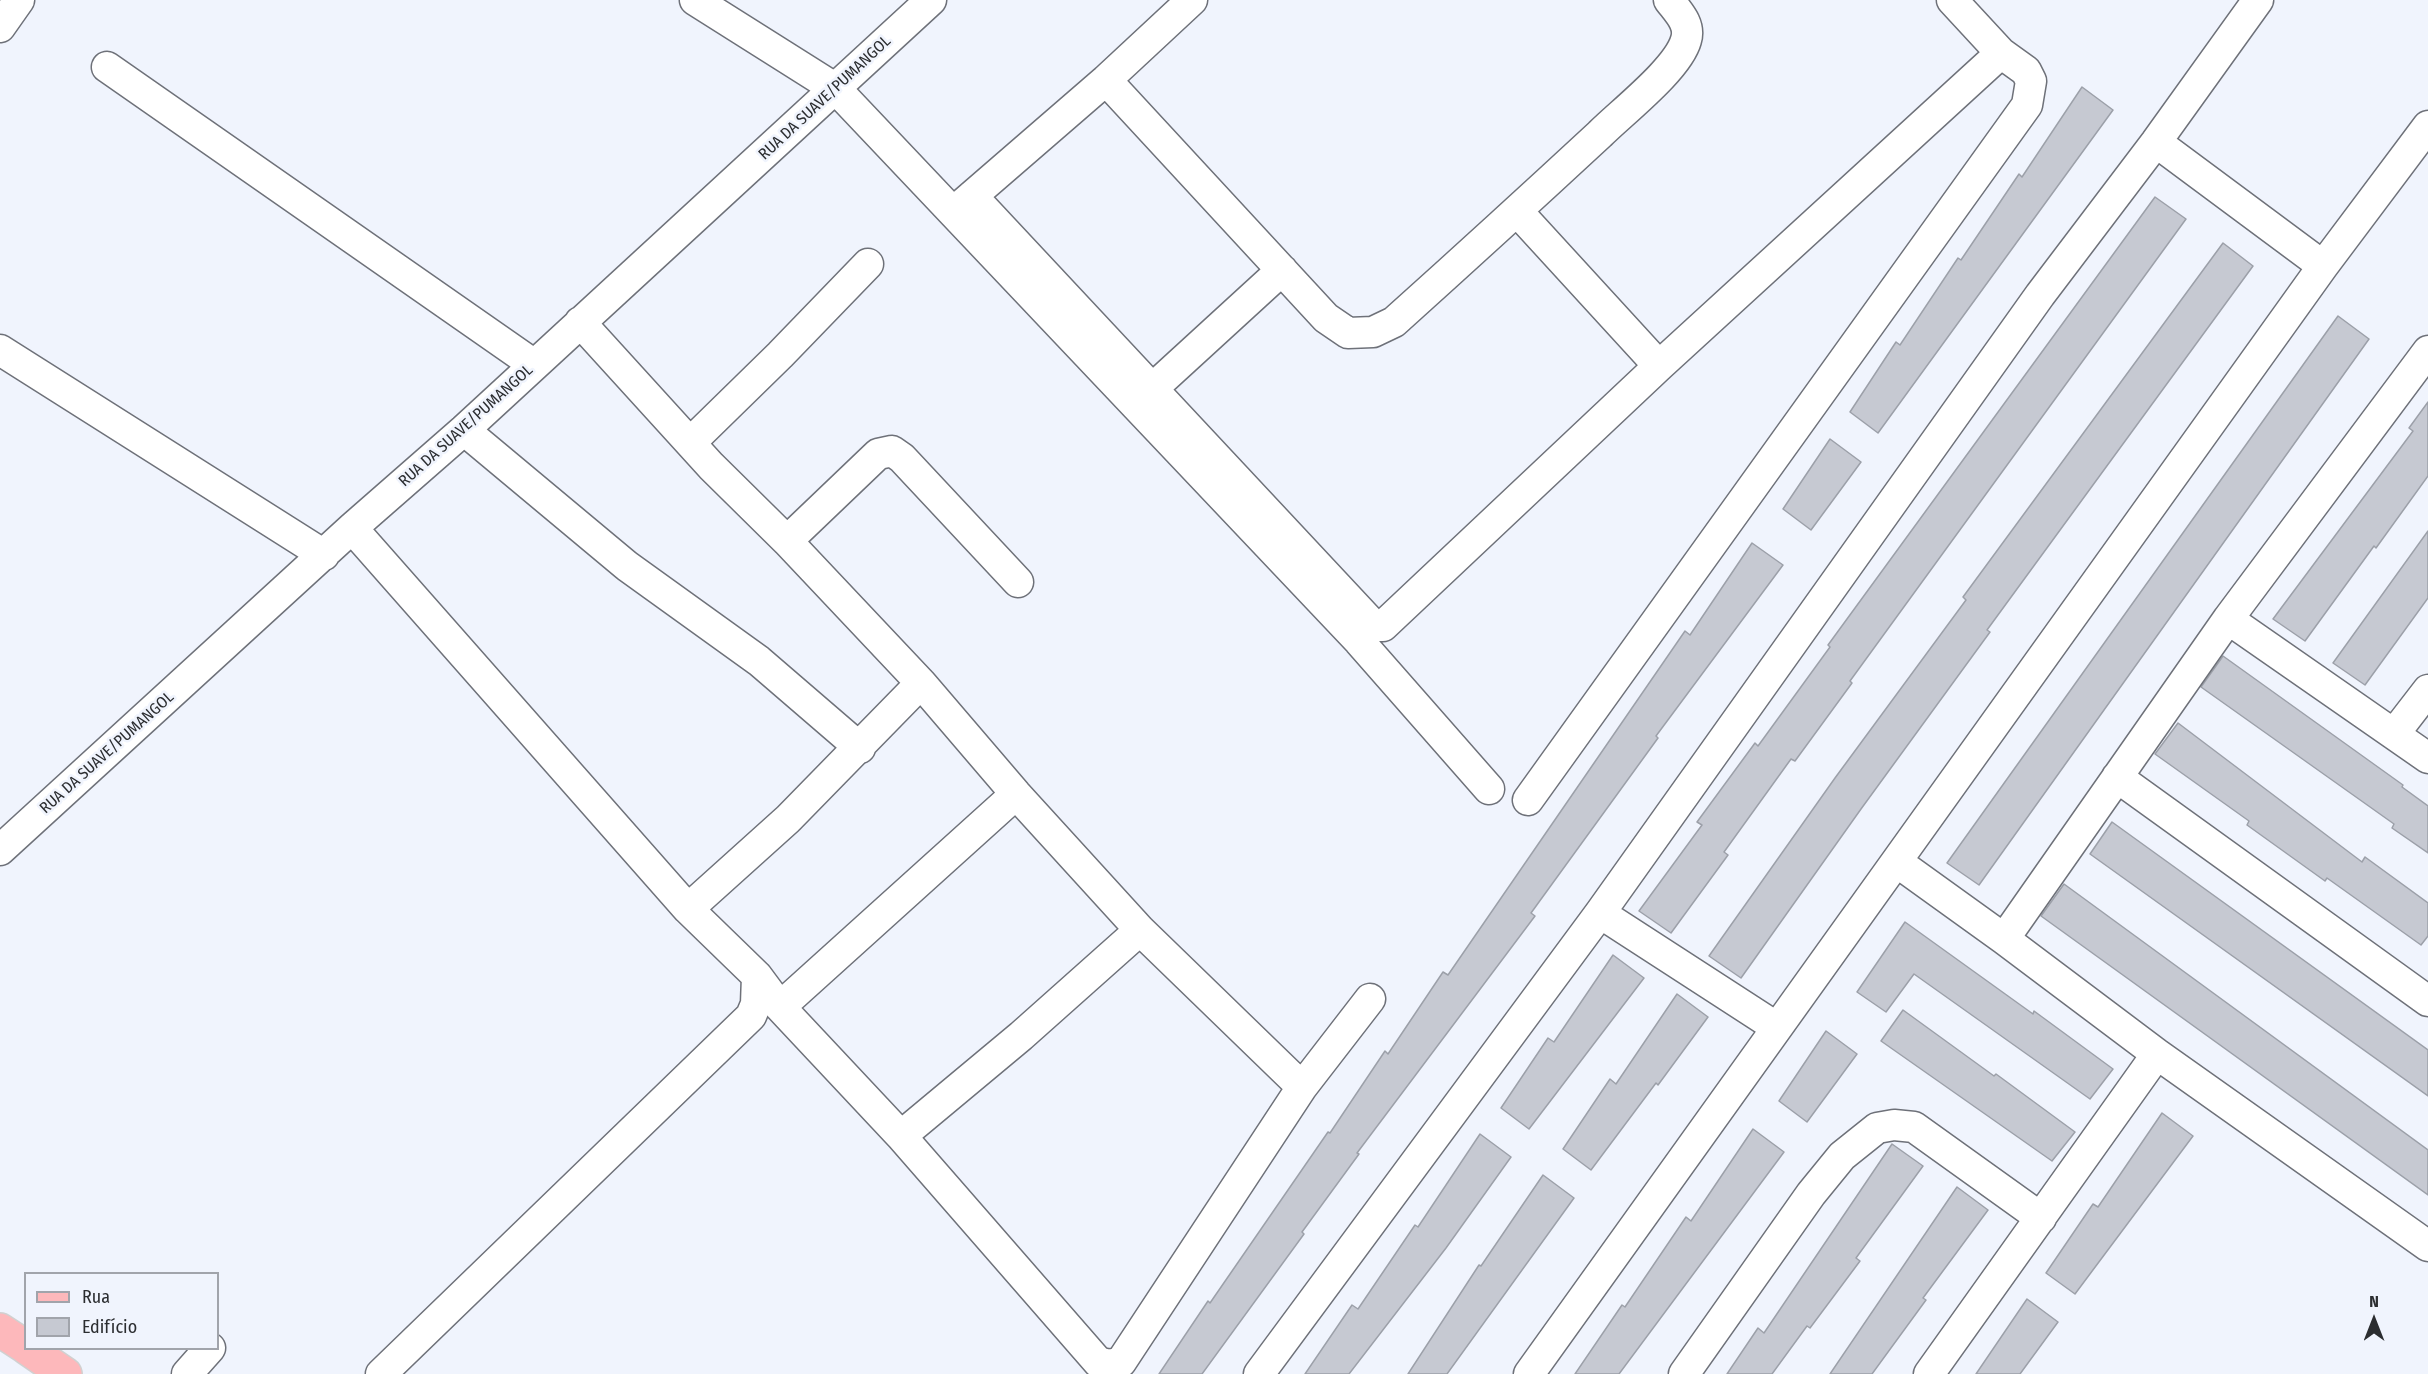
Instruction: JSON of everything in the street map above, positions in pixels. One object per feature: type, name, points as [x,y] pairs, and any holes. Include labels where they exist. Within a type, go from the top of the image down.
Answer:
[{"type":"main road","points":[[0,1330],[24,1347]]},
{"type":"main road","points":[[29,1350],[65,1374]]},
{"type":"street","points":[[0,27],[19,0]]},
{"type":"street","points":[[695,0],[836,89],[962,204],[1152,389],[1374,626],[1383,626],[1659,366],[2001,53]]},
{"type":"street","points":[[897,0],[898,30]]},
{"type":"street","name":"RUA DA SUAVE/PUMANGOL","points":[[0,850],[352,528],[464,430],[533,364],[931,0]]},
{"type":"street","points":[[962,204],[1106,80],[1192,0]]},
{"type":"street","points":[[1106,80],[1326,318],[1348,333],[1373,332],[1394,322],[1517,211],[1676,59],[1687,39],[1685,21],[1669,0]]},
{"type":"street","points":[[1528,800],[2027,105],[2031,81],[2026,71],[2001,53],[1952,0]]},
{"type":"street","points":[[1259,1374],[1600,913],[2040,295],[2156,142],[2258,0]]},
{"type":"street","points":[[107,67],[533,364]]},
{"type":"street","points":[[1529,1374],[2323,266],[2428,126]]},
{"type":"street","points":[[2156,142],[2323,266]]},
{"type":"street","points":[[962,204],[1359,641],[1489,789]]},
{"type":"street","points":[[1517,211],[1659,366]]},
{"type":"street","points":[[691,442],[868,264]]},
{"type":"street","points":[[1152,389],[1282,270]]},
{"type":"street","points":[[580,322],[711,466],[921,683],[1016,794],[1140,930],[1302,1087]]},
{"type":"street","points":[[0,350],[324,555]]},
{"type":"street","points":[[2004,939],[2228,619],[2428,351]]},
{"type":"street","points":[[464,430],[627,566],[759,661],[860,748]]},
{"type":"street","points":[[787,542],[878,454],[892,451],[902,458],[1018,582]]},
{"type":"street","points":[[352,528],[688,909],[757,976],[780,1007],[901,1136],[1098,1362],[1109,1365],[1121,1362],[1302,1087],[1370,999]]},
{"type":"street","points":[[2228,619],[2428,758]]},
{"type":"street","points":[[688,909],[788,819],[860,748],[921,683]]},
{"type":"street","points":[[2394,734],[2428,690]]},
{"type":"street","points":[[2117,777],[2428,1001]]},
{"type":"street","points":[[780,1007],[1016,794]]},
{"type":"street","points":[[1897,862],[2157,1054],[2428,1246]]},
{"type":"street","points":[[1600,913],[1776,1028]]},
{"type":"street","points":[[901,1136],[1022,1036],[1140,930]]},
{"type":"street","points":[[381,1374],[751,1016],[756,1004],[757,976]]},
{"type":"street","points":[[1929,1374],[2157,1054]]},
{"type":"street","points":[[1684,1374],[1811,1194],[1842,1156],[1877,1128],[1894,1125],[1914,1127],[2041,1218]]},
{"type":"street","points":[[187,1374],[208,1350]]},
{"type":"building","points":[[2082,87],[2113,110],[1878,433],[1850,412],[1896,342],[1900,345],[1958,258],[1961,260],[2019,174],[2022,177]]},
{"type":"building","points":[[2155,197],[2186,219],[1850,681],[1852,683],[1795,761],[1791,759],[1724,852],[1728,855],[1671,933],[1639,911],[1702,825],[1697,822],[1755,743],[1758,746],[1830,647],[1828,645]]},
{"type":"building","points":[[2223,243],[2253,266],[1987,630],[1990,632],[1741,978],[1709,956],[1835,778],[1966,600],[1963,597]]},
{"type":"building","points":[[2338,316],[2369,339],[1979,885],[1947,863]]},
{"type":"building","points":[[2428,402],[2428,476],[2305,641],[2273,619],[2413,431],[2409,428]]},
{"type":"building","points":[[1830,439],[1861,462],[1811,530],[1783,509]]},
{"type":"building","points":[[2428,531],[2428,598],[2365,685],[2333,663]]},
{"type":"building","points":[[1752,543],[1783,565],[1656,736],[1658,738],[1531,913],[1535,916],[1357,1153],[1359,1154],[1302,1232],[1304,1234],[1202,1374],[1159,1374],[1208,1301],[1210,1303],[1328,1132],[1330,1133],[1385,1051],[1388,1054],[1443,972],[1448,975],[1685,631],[1690,635]]},
{"type":"building","points":[[2223,656],[2403,785],[2402,787],[2428,806],[2428,853],[2392,828],[2394,824],[2201,687]]},
{"type":"building","points":[[2178,723],[2362,862],[2365,857],[2428,903],[2428,936],[2421,945],[2327,878],[2325,881],[2247,825],[2249,821],[2155,754]]},
{"type":"building","points":[[2112,822],[2428,1050],[2428,1096],[2090,854]]},
{"type":"building","points":[[2064,884],[2428,1150],[2428,1195],[2041,916]]},
{"type":"building","points":[[1905,922],[2113,1069],[2090,1099],[1914,974],[1886,1012],[1857,992]]},
{"type":"building","points":[[1613,955],[1644,978],[1529,1129],[1501,1108],[1548,1038],[1554,1042]]},
{"type":"building","points":[[1677,994],[1708,1017],[1591,1170],[1563,1149],[1610,1079],[1616,1084]]},
{"type":"building","points":[[1903,1010],[2075,1132],[2052,1161],[1881,1041]]},
{"type":"building","points":[[1826,1031],[1857,1054],[1807,1122],[1779,1101]]},
{"type":"building","points":[[2162,1113],[2193,1136],[2075,1294],[2046,1273],[2093,1204],[2098,1207]]},
{"type":"building","points":[[1753,1129],[1784,1152],[1619,1374],[1575,1374],[1622,1305],[1625,1307],[1686,1217],[1691,1221]]},
{"type":"building","points":[[1480,1134],[1511,1157],[1446,1248],[1349,1374],[1305,1374],[1352,1305],[1358,1309],[1415,1225],[1418,1227]]},
{"type":"building","points":[[1892,1144],[1923,1166],[1856,1258],[1860,1261],[1810,1328],[1807,1326],[1772,1374],[1727,1374],[1758,1328],[1764,1333]]},
{"type":"building","points":[[1543,1175],[1574,1198],[1447,1374],[1408,1374],[1479,1265],[1481,1266]]},
{"type":"building","points":[[1957,1187],[1988,1210],[1923,1298],[1926,1300],[1872,1374],[1830,1374]]},
{"type":"building","points":[[2027,1299],[2058,1322],[2020,1374],[1976,1374]]}]
